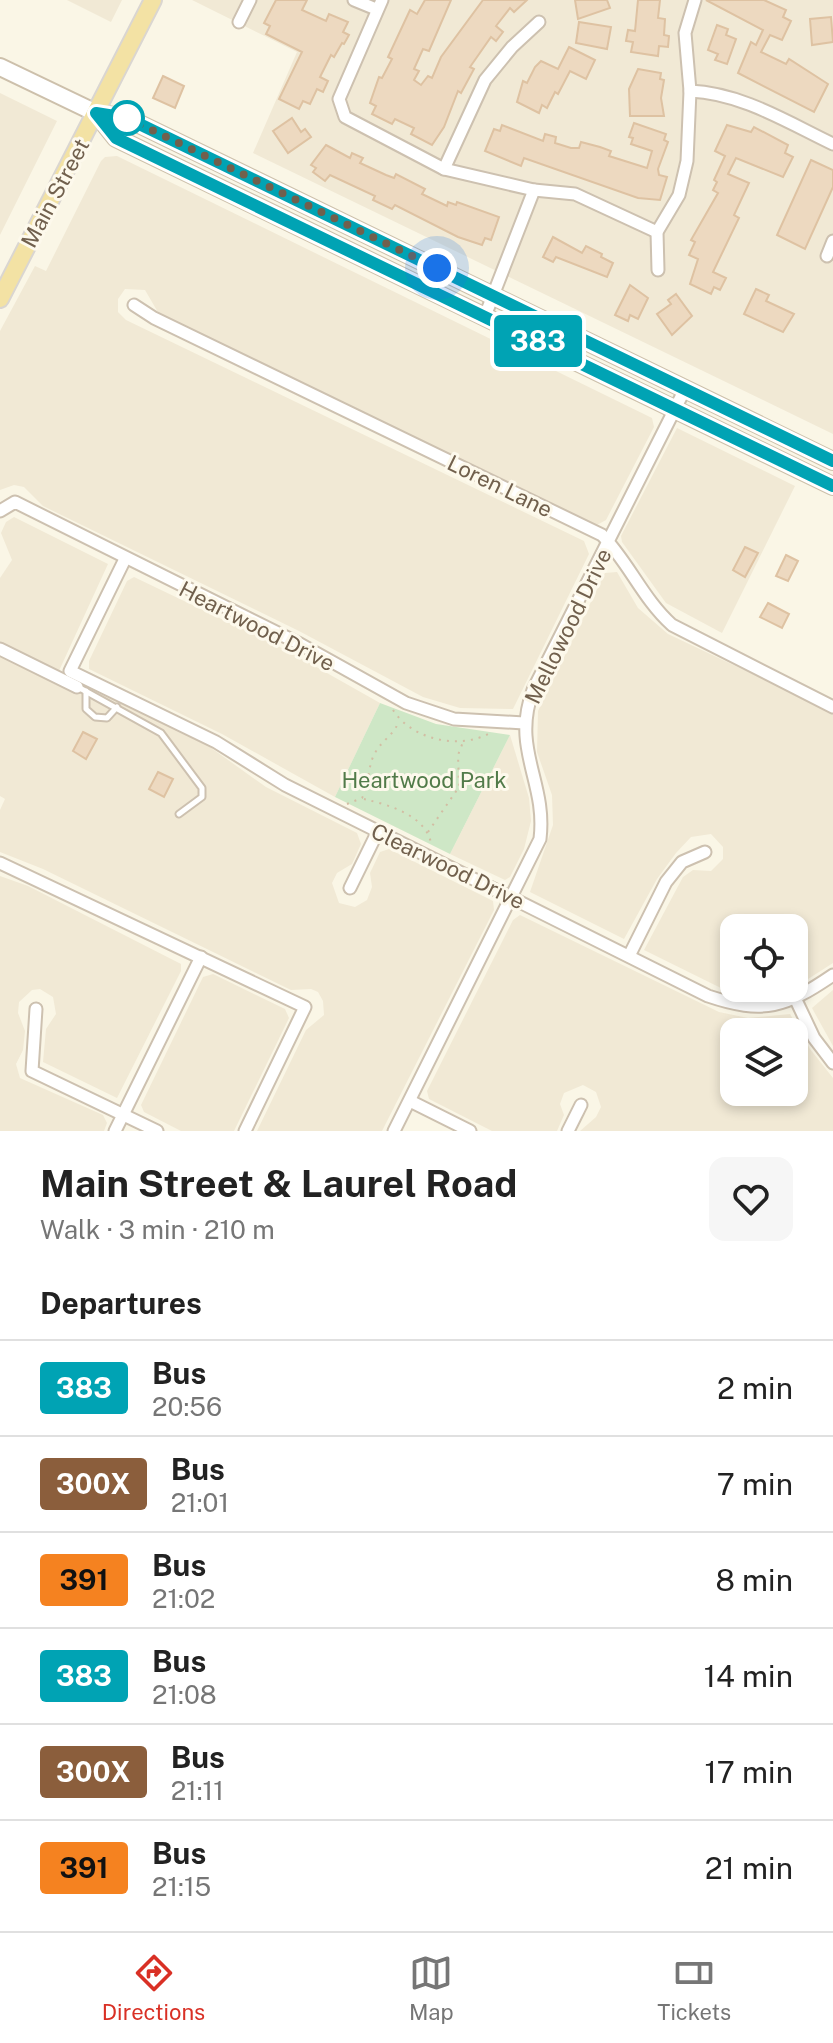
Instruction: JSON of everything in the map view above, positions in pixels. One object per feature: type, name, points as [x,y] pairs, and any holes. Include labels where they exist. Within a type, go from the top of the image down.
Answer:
[{"type":"main road","name":"Main Street","points":[[0,299],[153,0]]},
{"type":"main road","points":[[0,67],[96,113],[127,118],[833,461]]},
{"type":"main road","points":[[96,113],[116,138],[833,486]]},
{"type":"street","points":[[239,22],[250,0]]},
{"type":"street","points":[[354,0],[379,5],[339,99],[345,117],[444,169],[534,190],[575,194],[657,232]]},
{"type":"street","points":[[658,270],[657,232],[679,195],[687,161],[690,91],[685,33],[695,0]]},
{"type":"street","points":[[444,169],[485,80],[512,47],[539,22]]},
{"type":"street","points":[[690,91],[710,91],[741,100],[833,144]]},
{"type":"street","points":[[485,316],[534,190]]},
{"type":"street","points":[[827,256],[833,241]]},
{"type":"street","name":"Loren Lane","points":[[134,305],[154,318],[602,535],[653,608],[672,625],[833,707]]},
{"type":"street","name":"Mellowood Drive","points":[[394,1131],[540,839],[543,818],[540,792],[526,754],[524,723],[533,690],[685,389]]},
{"type":"street","name":"Heartwood Drive","points":[[0,511],[15,502],[300,644],[406,703],[454,719],[524,723]]},
{"type":"street","name":"Clearwood Drive","points":[[125,559],[70,671],[216,742],[285,785],[720,998]]},
{"type":"street","points":[[0,649],[82,689]]},
{"type":"street","points":[[350,888],[378,831]]},
{"type":"street","points":[[629,956],[666,882],[682,862],[705,852]]},
{"type":"street","points":[[0,863],[305,1007],[245,1131]]},
{"type":"street","points":[[115,1131],[201,957]]},
{"type":"street","name":"Clearwood Drive","points":[[808,992],[833,975]]},
{"type":"street","name":"Clearwood Drive","points":[[728,1002],[757,1006],[783,1002]]},
{"type":"street","points":[[797,1002],[814,1038],[833,1063]]},
{"type":"street","points":[[36,1009],[32,1071],[157,1131]]},
{"type":"street","points":[[410,1101],[470,1131]]},
{"type":"street","points":[[568,1131],[581,1105]]},
{"type":"lane","points":[[82,689],[161,733],[199,782],[202,797],[179,814]]},
{"type":"lane","points":[[82,689],[86,709],[95,717],[107,718],[117,707]]},
{"type":"path","points":[[394,708],[400,720],[433,738],[463,742],[491,732]]},
{"type":"path","points":[[347,804],[362,798],[369,785],[374,753],[394,733],[400,720]]},
{"type":"path","points":[[428,832],[459,787],[458,755],[463,742]]},
{"type":"path","points":[[362,798],[405,813],[428,832],[431,845]]},
{"type":"shaded area","points":[[67,0],[122,0],[111,22]]},
{"type":"shaded area","points":[[192,0],[833,0],[833,434],[253,153],[297,52]]},
{"type":"shaded area","points":[[0,93],[57,121],[0,235]]},
{"type":"shaded area","points":[[117,156],[652,418],[654,427],[606,520],[595,526],[159,314],[145,290],[125,289],[118,299],[118,312],[126,320],[584,541],[589,554],[513,709],[460,708],[423,697],[299,631],[43,506],[24,487],[14,485],[0,490],[0,331],[35,266],[46,271],[101,161],[105,157]]},
{"type":"shaded area","points":[[677,428],[795,486],[722,633],[666,603],[622,542],[621,536]]},
{"type":"shaded area","points":[[14,517],[108,564],[58,673],[207,745],[266,787],[357,833],[361,844],[352,864],[337,873],[332,883],[339,903],[355,907],[367,900],[372,887],[370,873],[380,852],[389,849],[493,901],[494,910],[382,1131],[257,1131],[306,1030],[324,1015],[323,1001],[318,992],[311,989],[291,990],[43,869],[0,852],[0,810],[5,799],[0,796],[0,578],[12,560],[1,533],[6,522]]},
{"type":"shaded area","points":[[617,572],[638,608],[668,634],[833,712],[833,963],[808,979],[808,914],[720,914],[720,988],[644,950],[683,877],[693,870],[711,871],[723,859],[723,847],[711,834],[691,837],[676,853],[657,879],[624,939],[530,892],[553,825],[552,795],[537,752],[538,711],[605,573]]},
{"type":"shaded area","points":[[134,577],[288,651],[380,703],[335,797],[222,734],[89,669],[89,661],[127,581]]},
{"type":"shaded area","points":[[510,735],[529,798],[531,821],[524,849],[510,877],[505,880],[450,854]]},
{"type":"shaded area","points":[[0,876],[28,886],[181,964],[181,971],[117,1098],[43,1062],[46,1029],[56,1014],[53,997],[40,989],[32,990],[19,1002],[18,1013],[25,1031],[23,1050],[16,1064],[20,1078],[103,1115],[107,1123],[104,1131],[0,1131]]},
{"type":"shaded area","points":[[520,915],[719,1012],[748,1018],[720,1018],[720,1106],[808,1106],[808,1046],[833,1078],[833,1131],[580,1131],[596,1117],[601,1107],[596,1092],[583,1085],[564,1093],[560,1104],[564,1115],[557,1131],[492,1131],[429,1099],[427,1091],[513,920]]},
{"type":"shaded area","points":[[213,974],[285,1009],[289,1018],[234,1131],[181,1131],[144,1112],[141,1105],[203,977]]},
{"type":"shaded area","points":[[833,990],[833,1046],[812,1008]]},
{"type":"shaded area","points":[[790,1014],[792,1018],[748,1018]]},
{"type":"green space","name":"Heartwood Park","points":[[380,703],[436,724],[510,735],[450,854],[335,797]]},
{"type":"building","points":[[276,0],[307,0],[302,10],[326,21],[329,14],[348,22],[343,32],[349,35],[334,57],[331,55],[320,77],[328,81],[323,92],[317,89],[310,104],[303,101],[299,109],[279,99],[302,52],[266,34],[270,26],[264,23]]},
{"type":"building","points":[[425,0],[451,0],[429,51],[423,49],[414,69],[419,71],[414,80],[421,85],[428,76],[432,78],[441,57],[483,0],[527,0],[514,12],[510,8],[496,26],[503,32],[496,41],[491,37],[470,67],[474,69],[461,93],[458,91],[444,127],[432,145],[411,134],[414,128],[395,119],[392,124],[372,114],[376,106],[370,103],[379,77],[382,78],[392,59],[388,57],[410,10],[417,14]]},
{"type":"building","points":[[575,0],[607,0],[610,8],[578,19]]},
{"type":"building","points":[[638,0],[660,0],[658,18],[665,19],[664,35],[669,36],[668,47],[659,46],[658,56],[631,52],[633,42],[626,41],[628,30],[635,31]]},
{"type":"building","points":[[706,0],[764,0],[786,10],[783,17],[791,21],[782,40],[770,35],[761,52],[786,64],[789,59],[828,84],[814,112],[738,73],[751,42],[756,45],[763,30]]},
{"type":"building","points":[[831,17],[833,42],[812,45],[810,19]]},
{"type":"building","points":[[579,22],[611,27],[607,49],[576,43]]},
{"type":"building","points":[[717,25],[728,29],[726,35],[736,39],[727,64],[715,60],[718,54],[708,50]]},
{"type":"building","points":[[569,47],[595,60],[586,79],[570,71],[558,94],[555,92],[547,108],[542,105],[539,113],[517,102],[523,81],[527,83],[535,67],[541,61],[558,69]]},
{"type":"building","points":[[638,69],[661,73],[660,79],[664,80],[661,98],[664,116],[630,116],[629,89]]},
{"type":"building","points":[[163,76],[184,86],[175,108],[153,98]]},
{"type":"building","points":[[292,118],[301,132],[305,129],[311,137],[288,153],[273,131]]},
{"type":"building","points":[[634,123],[666,134],[664,140],[668,142],[658,169],[659,175],[667,177],[660,200],[638,198],[524,158],[521,166],[485,151],[494,129],[500,131],[502,125],[543,141],[545,134],[556,137],[555,143],[571,148],[579,148],[581,142],[600,147],[611,151],[609,156],[647,168],[652,151],[631,144],[633,138],[629,137]]},
{"type":"building","points":[[727,125],[751,132],[754,127],[788,145],[785,153],[793,157],[783,177],[736,158],[728,174],[749,183],[734,215],[739,218],[713,272],[726,278],[720,290],[714,287],[711,294],[690,284],[698,259],[689,255],[695,242],[691,240],[718,193],[713,190],[717,182],[714,180],[725,156],[715,151]]},
{"type":"building","points":[[326,145],[350,158],[352,153],[363,158],[360,163],[386,175],[394,178],[396,174],[425,189],[422,194],[447,206],[448,202],[456,205],[457,202],[499,217],[491,240],[485,238],[482,245],[458,237],[395,205],[392,209],[373,200],[375,196],[330,175],[325,181],[313,172],[316,168],[311,165]]},
{"type":"building","points":[[811,160],[833,170],[833,187],[805,249],[777,235]]},
{"type":"building","points":[[553,237],[582,253],[586,246],[602,254],[601,257],[613,263],[607,277],[556,257],[553,262],[543,257]]},
{"type":"building","points":[[630,285],[648,298],[638,319],[630,315],[628,321],[615,315]]},
{"type":"building","points":[[756,289],[769,295],[766,301],[794,314],[783,332],[744,314]]},
{"type":"building","points":[[676,294],[692,316],[672,335],[657,314],[671,304],[668,300]]},
{"type":"building","points":[[745,547],[758,553],[745,577],[733,570]]},
{"type":"building","points":[[786,555],[798,561],[788,581],[776,576]]},
{"type":"building","points":[[768,603],[789,614],[782,628],[760,617]]},
{"type":"building","points":[[83,732],[97,739],[86,759],[73,751]]},
{"type":"building","points":[[158,772],[173,779],[164,797],[149,789]]},
{"type":"bus line","name":"383","points":[[833,461],[127,118],[96,113],[116,138],[833,486]]},
{"type":"route","points":[[127,118],[437,268]]}]
